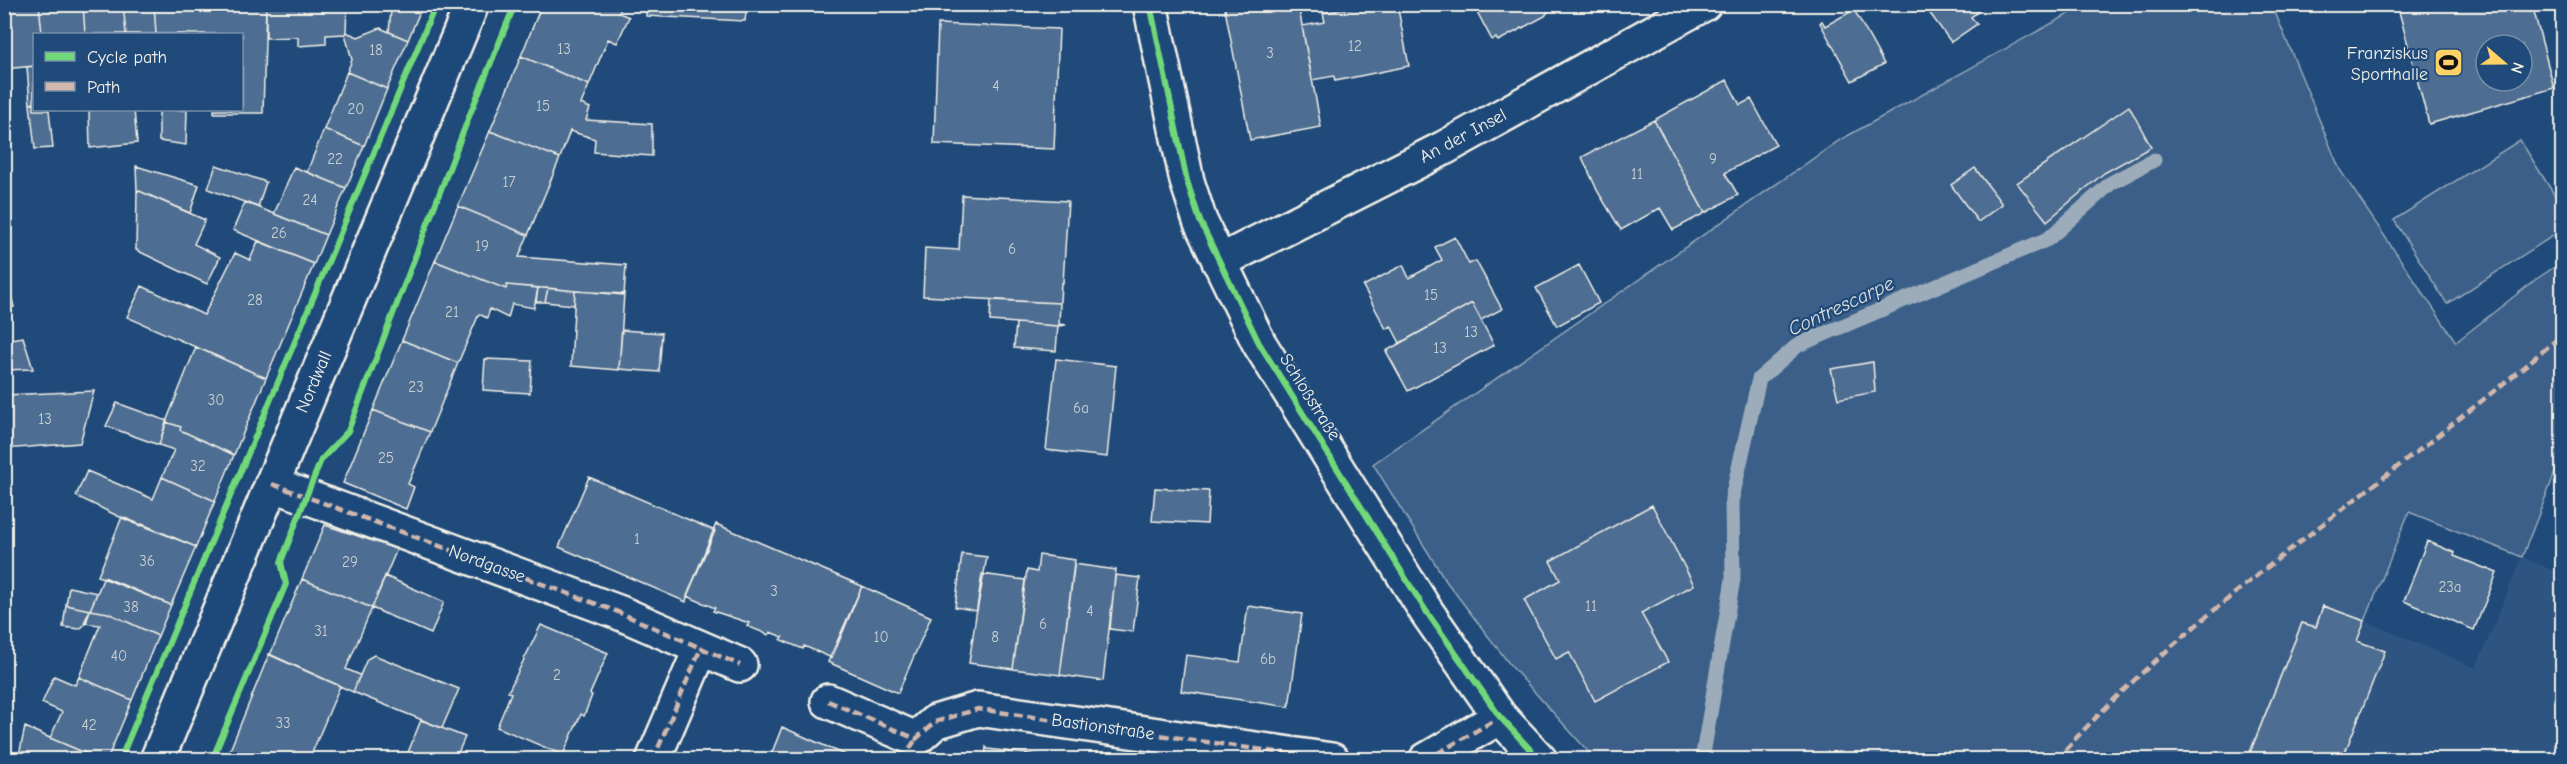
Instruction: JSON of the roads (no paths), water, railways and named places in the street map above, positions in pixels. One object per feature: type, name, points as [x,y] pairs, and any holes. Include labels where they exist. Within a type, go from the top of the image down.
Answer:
[{"type":"street","name":"Nordwall","points":[[157,759],[472,4]]},
{"type":"street","name":"Schloßstraße","points":[[1150,4],[1187,181],[1200,221],[1219,262],[1272,363],[1426,611],[1500,717],[1540,759]]},
{"type":"street","name":"An der Insel","points":[[1219,262],[1444,147],[1704,4]]},
{"type":"street","name":"Nordgasse","points":[[272,484],[618,612],[740,665]]},
{"type":"street","points":[[653,759],[700,648]]},
{"type":"street","name":"Bastionstraße","points":[[828,701],[909,749],[935,722],[978,709],[1332,759]]},
{"type":"street","points":[[1426,759],[1500,717]]},
{"type":"waterway","name":"Contrescarpe","points":[[1702,760],[1733,579],[1732,498],[1759,379],[1798,345],[2048,239],[2111,183],[2154,160]]},
{"type":"place","name":"Franziskus Sporthalle","points":[[2449,63]]}]
